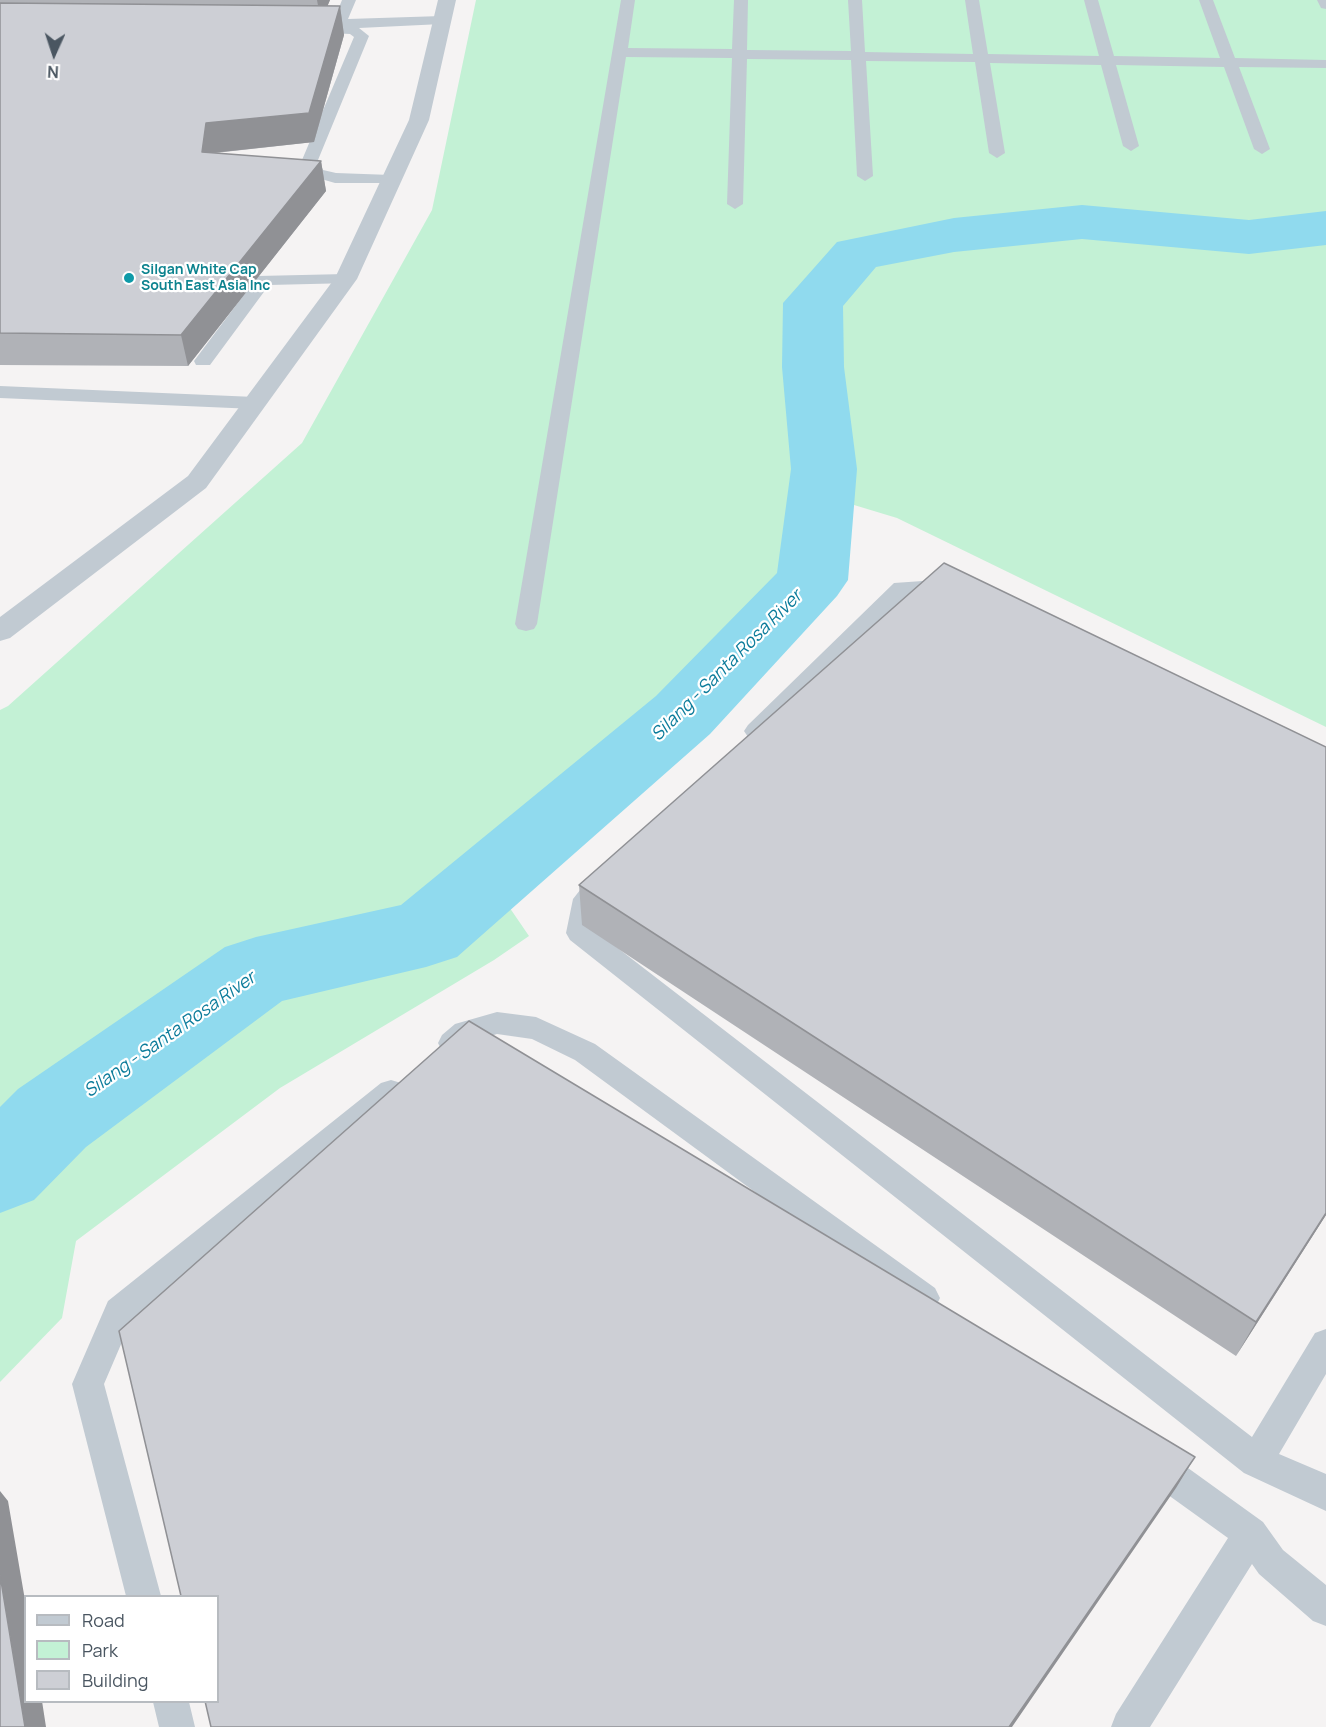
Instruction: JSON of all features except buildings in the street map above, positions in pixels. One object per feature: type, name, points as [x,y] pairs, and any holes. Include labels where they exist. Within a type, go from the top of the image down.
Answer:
[{"type":"street","points":[[0,631],[197,482],[346,279],[418,120],[445,10]]},
{"type":"lane","points":[[339,24],[349,0]]},
{"type":"lane","points":[[526,624],[628,0]]},
{"type":"lane","points":[[735,204],[741,0]]},
{"type":"lane","points":[[855,0],[865,176]]},
{"type":"lane","points":[[972,0],[998,153]]},
{"type":"lane","points":[[1091,0],[1131,146]]},
{"type":"lane","points":[[1206,0],[1262,149]]},
{"type":"lane","points":[[1324,0],[1326,5]]},
{"type":"lane","points":[[391,180],[335,178],[317,173],[310,160],[362,36],[353,30],[293,26],[339,24],[445,10]]},
{"type":"lane","points":[[619,52],[1326,64]]},
{"type":"lane","points":[[203,361],[264,280],[346,279]]},
{"type":"lane","points":[[0,392],[255,403]]},
{"type":"lane","points":[[740,748],[902,588],[937,587],[969,603]]},
{"type":"lane","points":[[612,874],[586,899],[579,933],[1256,1461],[1314,1486],[1326,1494]]},
{"type":"lane","points":[[143,1595],[88,1384],[119,1311],[465,1032],[497,1023],[536,1028],[585,1052],[952,1318]]},
{"type":"lane","points":[[1256,1461],[1326,1344]]},
{"type":"lane","points":[[1126,1443],[1251,1534],[1271,1562],[1326,1608]]},
{"type":"lane","points":[[1129,1727],[1251,1534]]},
{"type":"lane","points":[[171,1703],[177,1727]]},
{"type":"green space","points":[[476,0],[1326,0],[1326,727],[897,518],[821,495],[812,580],[683,715],[490,879],[529,936],[494,960],[280,1088],[76,1241],[62,1318],[0,1382],[0,710],[8,706],[302,443],[432,210]]},
{"type":"waterway","name":"Silang - Santa Rosa River","points":[[0,1170],[52,1118],[256,972],[426,933],[683,715],[812,580],[824,469],[813,367],[813,303],[857,254],[954,235],[1082,222],[1249,237],[1326,228]]},
{"type":"place","name":"Silgan White Cap South East Asia Inc","points":[[129,278]]}]
